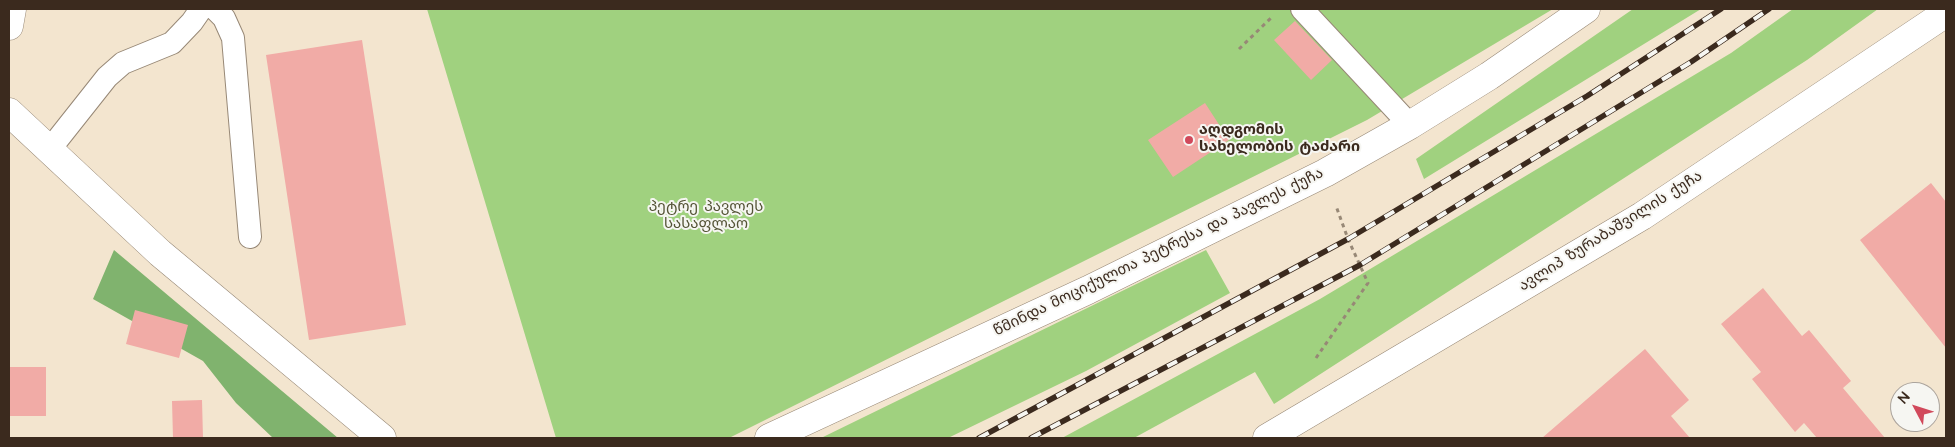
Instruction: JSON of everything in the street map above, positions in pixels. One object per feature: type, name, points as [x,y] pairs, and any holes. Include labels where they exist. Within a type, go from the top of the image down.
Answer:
[{"type":"street","points":[[9,26],[12,9]]},
{"type":"street","name":"წმინდა მოციქულთა პეტრესა და პავლეს ქუჩა","points":[[768,438],[1088,290],[1325,172],[1410,125],[1489,76],[1586,9]]},
{"type":"street","name":"ავლიპ ზურაბაშვილის ქუჩა","points":[[1267,438],[1642,216],[1946,13]]},
{"type":"street","points":[[9,112],[160,253],[382,438]]},
{"type":"lane","points":[[50,149],[106,77],[123,63],[172,43],[192,22],[200,9]]},
{"type":"lane","points":[[215,9],[224,18],[233,38],[250,237]]},
{"type":"lane","points":[[1302,9],[1410,125]]},
{"type":"path","points":[[1239,48],[1280,9]]},
{"type":"path","points":[[1316,358],[1368,283],[1348,239],[1325,172]]},
{"type":"green space","name":"პეტრე პავლეს სასაფლაო","points":[[427,9],[1553,9],[1367,120],[729,438],[556,438]]},
{"type":"green space","points":[[1633,9],[1701,9],[1424,179],[1416,159]]},
{"type":"green space","points":[[1793,9],[1878,9],[1807,60],[1274,404],[1255,372],[1134,438],[1062,438],[1320,299],[1731,53]]},
{"type":"green space","points":[[114,250],[338,438],[273,438],[236,403],[203,361],[93,299]]},
{"type":"green space","points":[[1206,250],[1230,293],[1086,371],[948,438],[821,438]]},
{"type":"building","points":[[1295,21],[1332,60],[1311,80],[1274,40]]},
{"type":"building","points":[[362,40],[406,325],[309,340],[266,55]]},
{"type":"building","name":"აღდგომის სახელობის ტაძარი","points":[[1205,103],[1229,140],[1173,177],[1148,140]]},
{"type":"building","points":[[1931,183],[1946,202],[1946,348],[1860,240]]},
{"type":"building","points":[[1763,288],[1802,336],[1809,330],[1851,381],[1843,388],[1885,438],[1817,438],[1804,423],[1795,432],[1752,379],[1761,372],[1721,324]]},
{"type":"building","points":[[135,310],[188,325],[179,358],[126,344]]},
{"type":"building","points":[[1645,349],[1689,400],[1671,416],[1690,438],[1542,438]]},
{"type":"building","points":[[9,367],[46,367],[46,416],[9,416]]},
{"type":"building","points":[[202,400],[203,438],[173,438],[172,401]]},
{"type":"railway","points":[[979,438],[1348,239],[1587,96],[1721,9]]},
{"type":"railway","points":[[1031,438],[1360,265],[1691,62],[1769,9]]},
{"type":"place","name":"აღდგომის სახელობის ტაძარი","points":[[1189,140]]}]
